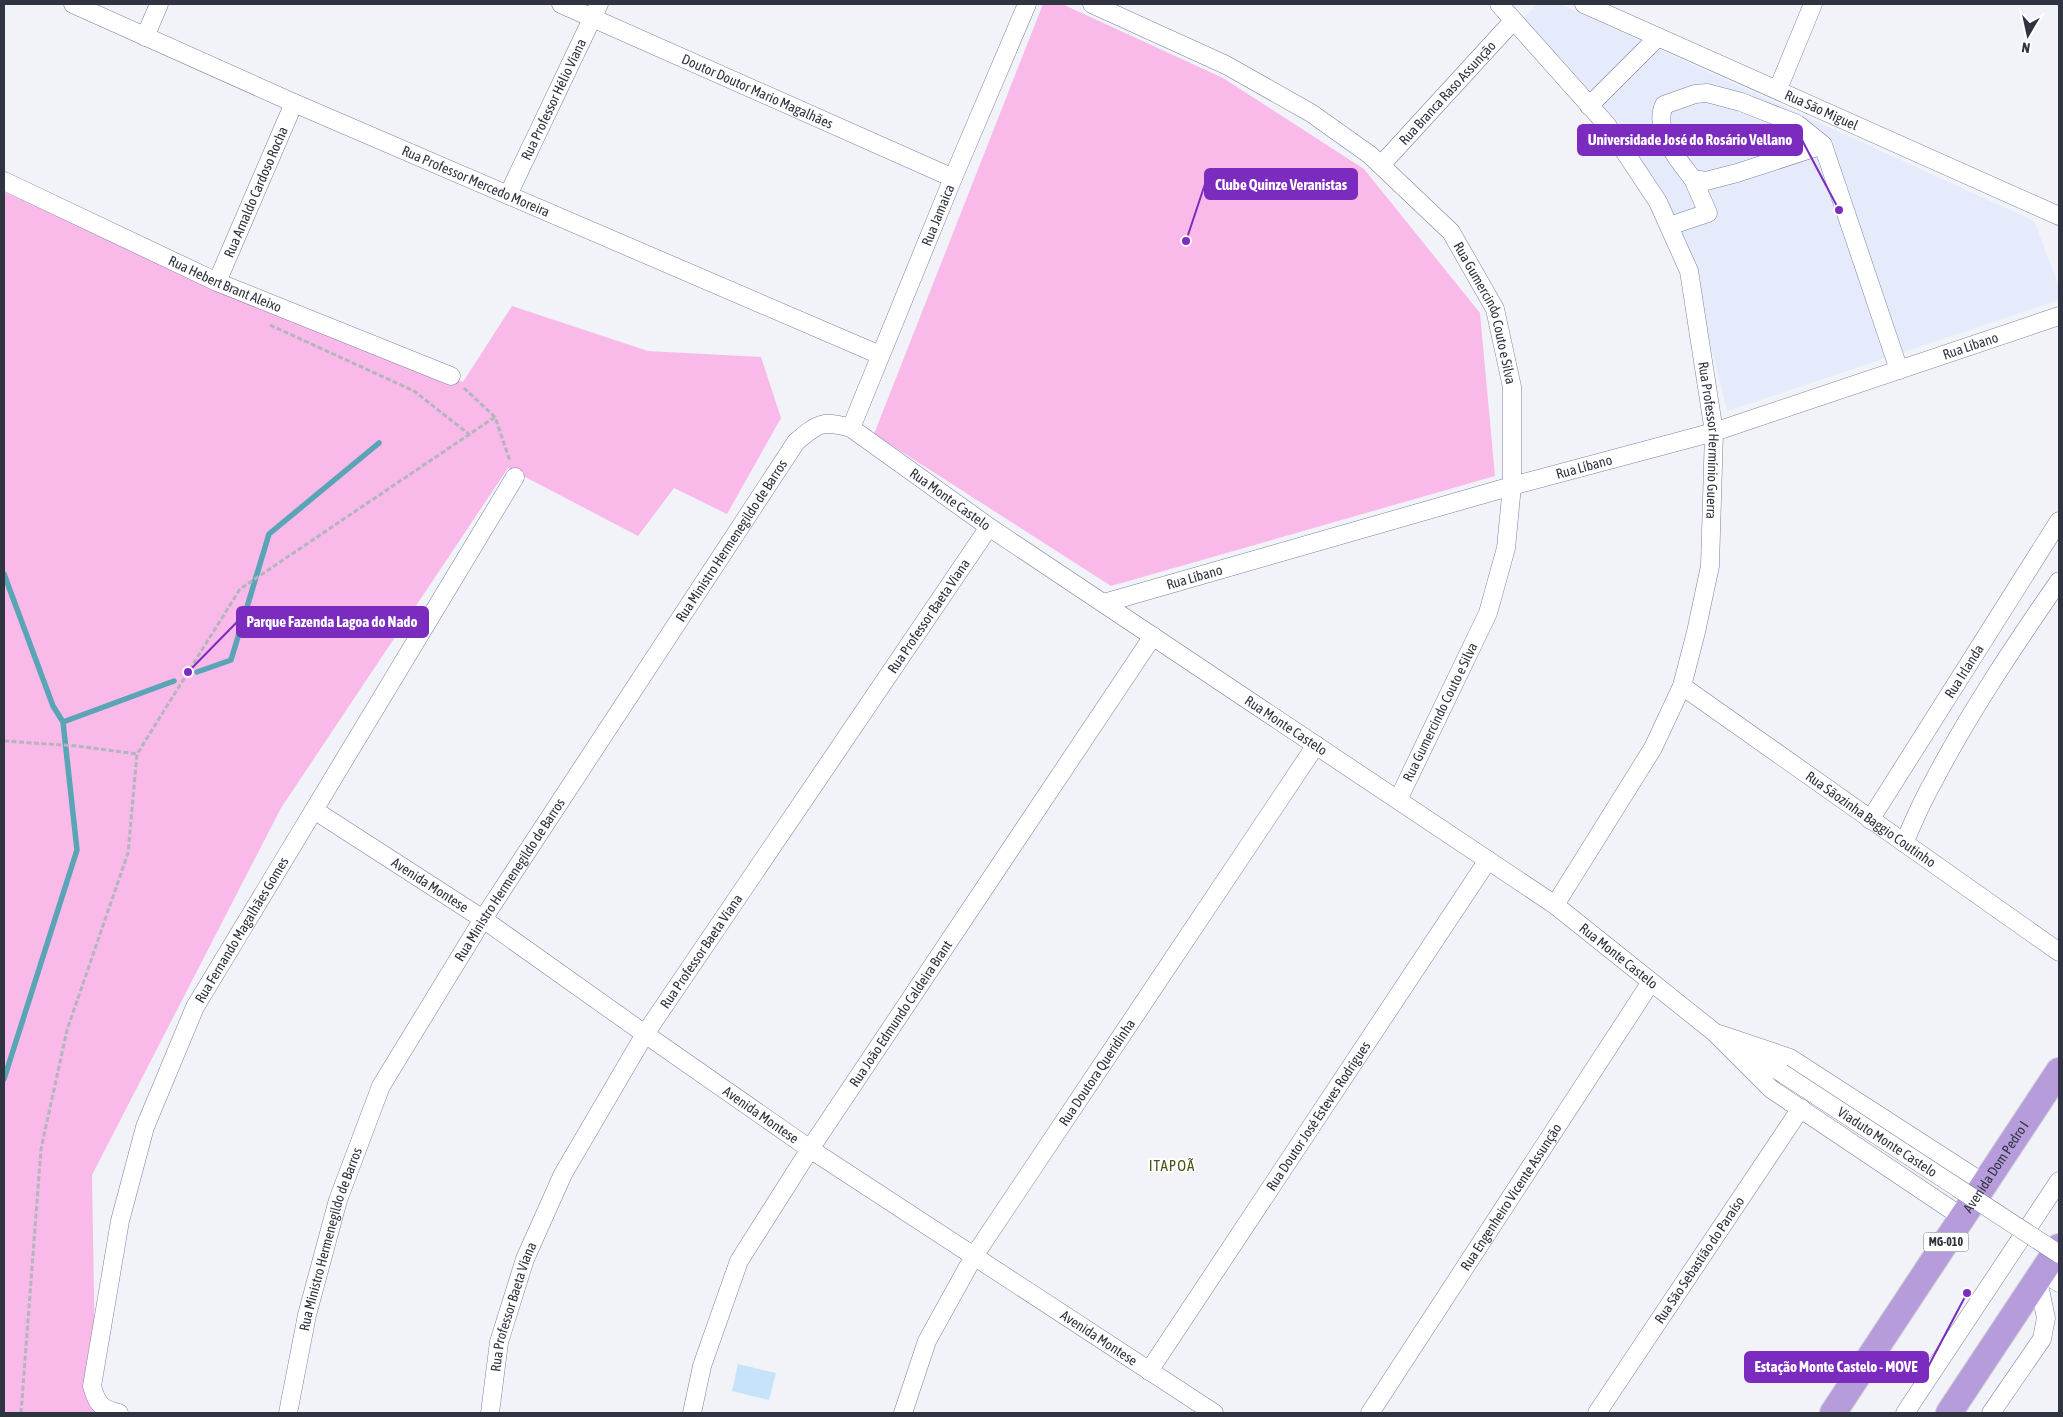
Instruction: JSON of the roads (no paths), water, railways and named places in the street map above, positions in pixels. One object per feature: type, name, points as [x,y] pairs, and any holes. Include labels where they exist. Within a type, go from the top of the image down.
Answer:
[{"type":"highway","name":"Avenida Dom Pedro I","points":[[1833,1413],[2059,1071]]},
{"type":"highway","points":[[1949,1413],[2050,1272],[2059,1247]]},
{"type":"street","name":"Rua Professor Mercedo Moreira","points":[[73,4],[294,103],[880,355]]},
{"type":"street","points":[[145,37],[159,4]]},
{"type":"street","name":"Doutor Doutor Mario Magalhães","points":[[561,4],[596,11],[953,178]]},
{"type":"street","name":"Rua Jamaica","points":[[851,428],[953,178],[1027,4]]},
{"type":"street","name":"Rua Gumercindo Couto e Silva","points":[[1092,4],[1226,65],[1311,113],[1370,155],[1451,232],[1495,309],[1512,387],[1512,486],[1506,548],[1488,613],[1398,800]]},
{"type":"street","name":"Rua São Miguel","points":[[1584,4],[2058,218]]},
{"type":"street","points":[[1778,90],[1814,4]]},
{"type":"street","name":"Rua Branca Raso Assunção","points":[[1381,165],[1507,10]]},
{"type":"street","name":"Rua Professor Hermínio Guerra","points":[[1507,10],[1607,125],[1653,194],[1669,226],[1689,271],[1714,432],[1710,566],[1682,686],[1653,748],[1555,905]]},
{"type":"street","name":"Rua Professor Hélio Viana","points":[[508,195],[596,11]]},
{"type":"street","points":[[1589,106],[1658,36]]},
{"type":"street","points":[[1669,226],[1708,213],[1693,179],[1676,158],[1662,129],[1662,109],[1664,104],[1695,94],[1707,94],[1741,102],[1798,124],[1823,145],[1899,370]]},
{"type":"street","name":"Rua Arnaldo Cardoso Rocha","points":[[217,282],[294,103]]},
{"type":"street","points":[[1693,179],[1706,181],[1738,173],[1823,145]]},
{"type":"street","name":"Rua Hebert Brant Aleixo","points":[[4,181],[217,282],[450,376]]},
{"type":"street","name":"Rua Líbano","points":[[1104,604],[1512,486],[1714,432],[2059,316]]},
{"type":"street","name":"Rua Ministro Hermenegildo de Barros","points":[[288,1413],[307,1315],[338,1200],[380,1086],[483,918],[796,442],[813,428],[831,423],[851,428]]},
{"type":"street","name":"Rua Monte Castelo","points":[[851,428],[990,527],[1555,905],[1714,1032],[1772,1089],[1962,1217]]},
{"type":"street","name":"Rua Fernando Magalhães Gomes","points":[[119,1413],[107,1411],[96,1401],[92,1386],[120,1221],[145,1127],[194,1007],[515,478]]},
{"type":"street","name":"Rua Irlanda","points":[[1870,820],[2059,521]]},
{"type":"street","name":"Rua Professor Baeta Viana","points":[[490,1413],[499,1342],[525,1260],[564,1174],[645,1034],[990,527]]},
{"type":"street","points":[[1904,843],[1946,758],[1976,707],[2059,580]]},
{"type":"street","name":"Rua João Edmundo Caldeira Brant","points":[[692,1413],[702,1366],[739,1261],[810,1149],[1154,636]]},
{"type":"street","name":"Rua Sãozinha Baggio Coutinho","points":[[1682,686],[2059,952]]},
{"type":"street","name":"Rua Doutora Queridinha","points":[[903,1413],[927,1341],[974,1256],[1316,745]]},
{"type":"street","name":"Avenida Montese","points":[[314,810],[483,918],[810,1149],[1214,1413]]},
{"type":"street","name":"Rua Doutor José Esteves Rodrigues","points":[[1149,1371],[1488,860]]},
{"type":"street","name":"Rua Engenheiro Vicente Assunção","points":[[1370,1413],[1651,982]]},
{"type":"street","name":"Rua Monte Castelo","points":[[1714,1032],[1790,1058],[1985,1184]]},
{"type":"street","name":"Viaduto Monte Castelo","points":[[1714,1032],[1782,1073],[2050,1272]]},
{"type":"street","name":"Rua São Sebastião do Paraíso","points":[[1597,1413],[1801,1108]]},
{"type":"street","points":[[1905,1413],[2059,1181]]},
{"type":"street","points":[[1991,1413],[2042,1339],[2050,1272]]},
{"type":"waterway","points":[[197,672],[231,660],[269,534],[379,443]]},
{"type":"waterway","points":[[4,574],[53,706],[63,722],[77,850],[4,1079]]},
{"type":"waterway","points":[[63,722],[174,681]]},
{"type":"place","name":"Universidade José do Rosário Vellano","points":[[1839,210]]},
{"type":"place","name":"Clube Quinze Veranistas","points":[[1186,241]]},
{"type":"place","name":"Parque Fazenda Lagoa do Nado","points":[[188,672]]},
{"type":"place","name":"Estação Monte Castelo - MOVE","points":[[1967,1293]]},
{"type":"district","name":"ITAPOÃ","points":[[1172,1166]]}]
